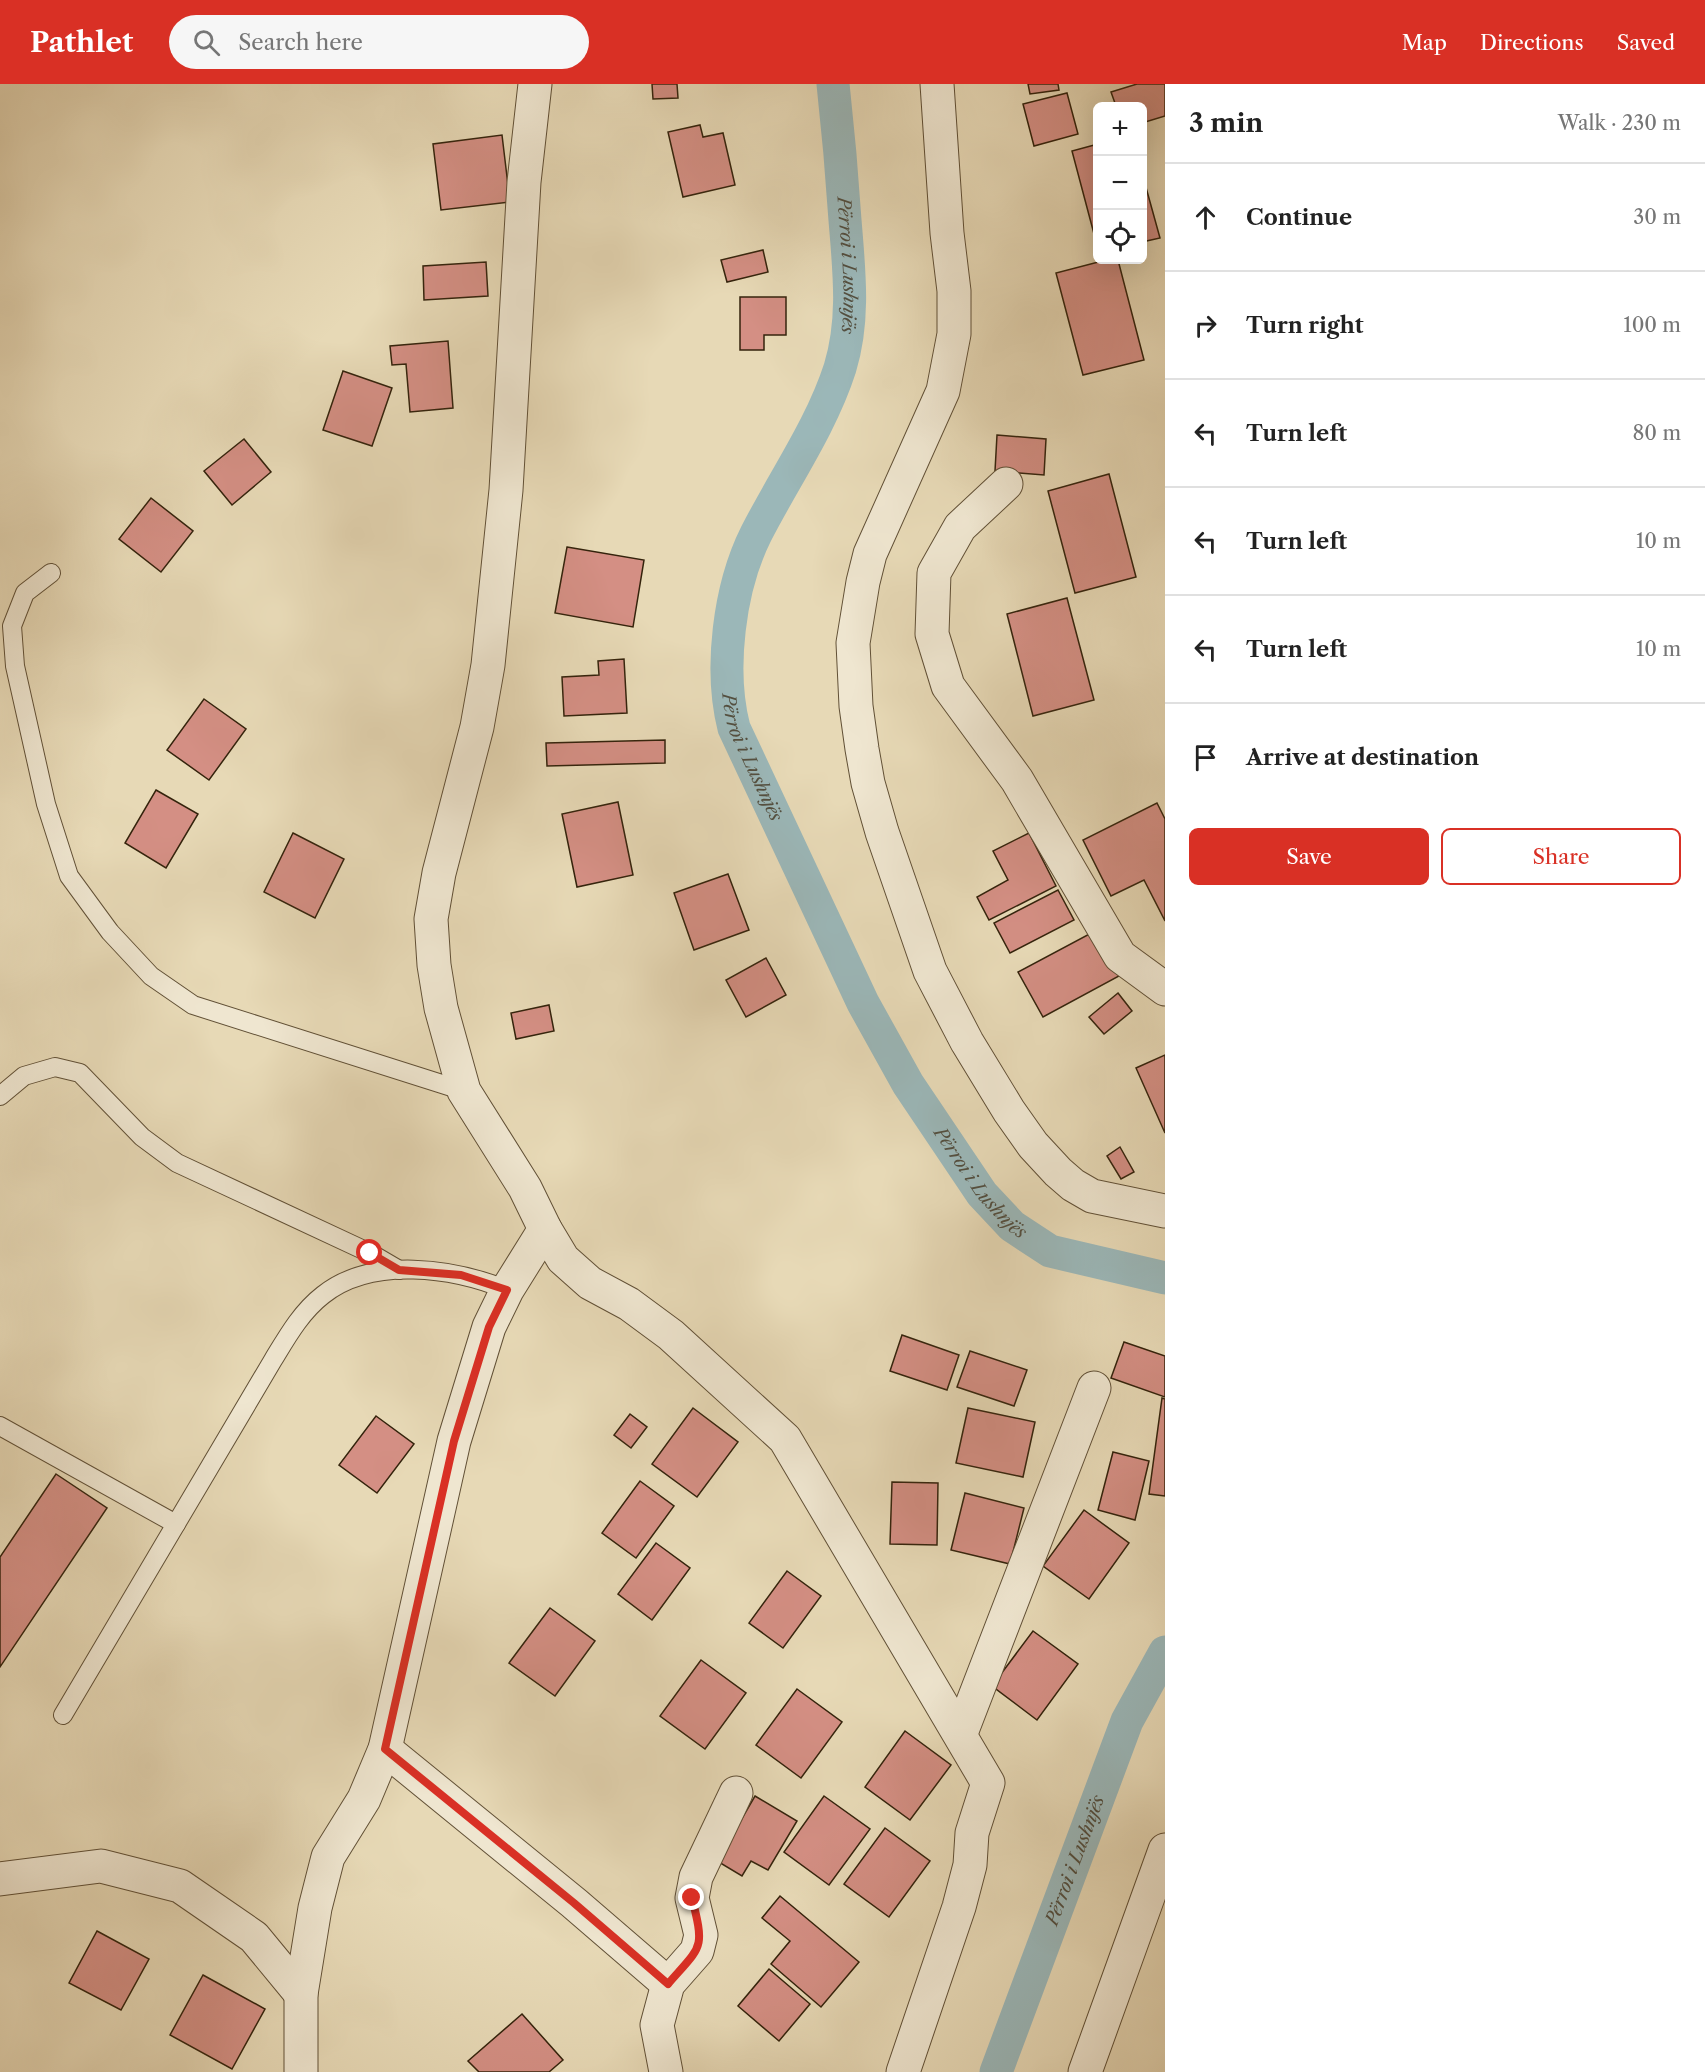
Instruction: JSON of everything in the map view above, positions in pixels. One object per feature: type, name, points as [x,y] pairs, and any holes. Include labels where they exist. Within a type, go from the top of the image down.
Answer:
[{"type":"street","points":[[535,84],[524,182],[506,490],[488,664],[477,727],[439,873],[431,919],[434,965],[441,1008],[464,1091],[525,1188],[563,1259],[584,1277],[630,1304],[671,1335],[785,1439],[961,1733],[988,1783],[972,1833],[970,1865],[959,1907],[903,2072]]},
{"type":"street","points":[[937,84],[946,233],[954,291],[954,334],[943,392],[870,554],[862,582],[854,643],[853,672],[868,783],[930,971],[967,1042],[1024,1132],[1058,1172],[1083,1192],[1103,1200],[1165,1211]]},
{"type":"street","points":[[1006,484],[960,527],[934,573],[932,634],[948,686],[1017,780],[1120,956],[1165,989]]},
{"type":"street","points":[[301,2072],[301,1994],[315,1908],[328,1857],[364,1799],[385,1749],[454,1441],[489,1327],[507,1290],[545,1229]]},
{"type":"street","points":[[961,1733],[1094,1388]]},
{"type":"street","points":[[385,1749],[574,1903],[668,1984]]},
{"type":"street","points":[[666,2072],[657,2025],[668,1984],[697,1951],[701,1935],[692,1898],[696,1877],[736,1792]]},
{"type":"street","points":[[1085,2072],[1165,1850]]},
{"type":"street","points":[[0,1879],[100,1866],[180,1886],[254,1937],[301,1994]]},
{"type":"lane","points":[[51,573],[25,593],[12,626],[15,666],[46,804],[69,876],[110,932],[151,976],[193,1005],[464,1091]]},
{"type":"lane","points":[[0,1096],[24,1076],[55,1067],[80,1073],[142,1137],[177,1163],[370,1253],[399,1270]]},
{"type":"lane","points":[[63,1714],[298,1320],[322,1295],[343,1283],[368,1274],[399,1270],[461,1275],[507,1290]]},
{"type":"lane","points":[[0,1426],[176,1524]]},
{"type":"building","points":[[652,84],[677,84],[678,98],[653,99]]},
{"type":"building","points":[[1028,84],[1058,84],[1059,90],[1030,94]]},
{"type":"building","points":[[1137,84],[1165,84],[1165,116],[1147,121],[1147,102],[1115,102],[1111,92]]},
{"type":"building","points":[[1067,93],[1078,134],[1034,146],[1023,104]]},
{"type":"building","points":[[700,125],[703,137],[723,133],[735,185],[683,197],[668,132]]},
{"type":"building","points":[[502,135],[510,202],[441,210],[433,144]]},
{"type":"building","points":[[1093,145],[1093,230],[1072,151]]},
{"type":"building","points":[[1147,191],[1160,238],[1147,241]]},
{"type":"building","points":[[763,250],[768,272],[727,282],[721,260]]},
{"type":"building","points":[[486,262],[488,296],[424,300],[423,266]]},
{"type":"building","points":[[1093,263],[1119,264],[1144,360],[1083,375],[1056,273]]},
{"type":"building","points":[[740,297],[786,297],[786,335],[764,335],[764,350],[740,350]]},
{"type":"building","points":[[448,341],[453,408],[410,412],[406,364],[392,365],[390,346]]},
{"type":"building","points":[[343,371],[392,388],[372,446],[323,430]]},
{"type":"building","points":[[997,435],[1046,439],[1044,475],[995,471]]},
{"type":"building","points":[[244,439],[271,472],[232,505],[204,471]]},
{"type":"building","points":[[1109,474],[1136,577],[1075,593],[1048,491]]},
{"type":"building","points":[[151,498],[193,531],[161,572],[119,539]]},
{"type":"building","points":[[567,547],[644,560],[633,627],[555,613]]},
{"type":"building","points":[[1067,598],[1094,700],[1033,716],[1007,614]]},
{"type":"building","points":[[624,659],[627,713],[564,716],[562,677],[599,675],[598,661]]},
{"type":"building","points":[[204,699],[246,729],[209,780],[167,750]]},
{"type":"building","points":[[665,740],[665,763],[547,766],[546,743]]},
{"type":"building","points":[[156,790],[198,814],[166,868],[125,843]]},
{"type":"building","points":[[618,802],[633,875],[577,887],[562,814]]},
{"type":"building","points":[[1157,803],[1165,819],[1165,921],[1144,880],[1111,896],[1083,840]]},
{"type":"building","points":[[293,833],[344,859],[315,918],[264,892]]},
{"type":"building","points":[[1029,833],[1056,886],[989,920],[977,897],[1008,880],[993,851]]},
{"type":"building","points":[[728,874],[749,930],[694,950],[674,893]]},
{"type":"building","points":[[1058,890],[1074,920],[1010,953],[994,923]]},
{"type":"building","points":[[1095,931],[1119,976],[1043,1017],[1018,972]]},
{"type":"building","points":[[766,958],[786,995],[746,1017],[726,980]]},
{"type":"building","points":[[1118,993],[1132,1011],[1104,1034],[1089,1017]]},
{"type":"building","points":[[549,1005],[554,1031],[516,1039],[511,1013]]},
{"type":"building","points":[[1165,1055],[1165,1133],[1136,1068]]},
{"type":"building","points":[[1120,1147],[1134,1172],[1121,1179],[1107,1156]]},
{"type":"building","points":[[902,1335],[959,1355],[947,1390],[890,1371]]},
{"type":"building","points":[[1124,1342],[1165,1356],[1165,1397],[1111,1378]]},
{"type":"building","points":[[970,1351],[1027,1370],[1014,1406],[957,1387]]},
{"type":"building","points":[[1162,1398],[1165,1399],[1165,1496],[1149,1494]]},
{"type":"building","points":[[693,1408],[738,1442],[697,1497],[652,1464]]},
{"type":"building","points":[[968,1408],[1035,1422],[1023,1477],[956,1463]]},
{"type":"building","points":[[630,1414],[647,1427],[631,1448],[614,1435]]},
{"type":"building","points":[[376,1416],[414,1444],[377,1493],[339,1465]]},
{"type":"building","points":[[1113,1452],[1149,1461],[1135,1520],[1098,1510]]},
{"type":"building","points":[[56,1474],[107,1508],[0,1667],[0,1557]]},
{"type":"building","points":[[640,1481],[674,1506],[636,1558],[602,1533]]},
{"type":"building","points":[[892,1482],[938,1483],[937,1545],[890,1544]]},
{"type":"building","points":[[965,1493],[1024,1508],[1010,1564],[951,1550]]},
{"type":"building","points":[[1084,1510],[1129,1543],[1089,1599],[1043,1566]]},
{"type":"building","points":[[656,1543],[690,1568],[652,1620],[618,1594]]},
{"type":"building","points":[[787,1571],[821,1596],[783,1648],[749,1623]]},
{"type":"building","points":[[550,1608],[595,1641],[555,1696],[509,1663]]},
{"type":"building","points":[[1033,1631],[1078,1664],[1037,1720],[992,1686]]},
{"type":"building","points":[[701,1660],[746,1693],[705,1749],[660,1716]]},
{"type":"building","points":[[797,1689],[842,1722],[801,1778],[756,1745]]},
{"type":"building","points":[[905,1731],[951,1765],[910,1820],[865,1787]]},
{"type":"building","points":[[755,1796],[797,1821],[768,1870],[751,1861],[742,1876],[717,1861]]},
{"type":"building","points":[[824,1796],[870,1829],[829,1885],[784,1852]]},
{"type":"building","points":[[885,1828],[930,1861],[889,1917],[844,1884]]},
{"type":"building","points":[[780,1896],[859,1962],[821,2007],[771,1964],[790,1941],[762,1918]]},
{"type":"building","points":[[97,1931],[149,1959],[121,2010],[69,1983]]},
{"type":"building","points":[[769,1969],[810,2004],[779,2041],[738,2006]]},
{"type":"building","points":[[203,1975],[265,2009],[232,2069],[170,2035]]},
{"type":"building","points":[[522,2014],[563,2060],[549,2072],[479,2072],[468,2061]]},
{"type":"waterway","name":"Përroi i Lushnjës","points":[[833,84],[849,276],[848,331],[840,368],[823,411],[756,534],[739,579],[733,604],[727,655],[727,681],[734,728],[863,1003],[908,1084],[982,1194],[1012,1226],[1050,1251],[1165,1278]]},
{"type":"waterway","name":"Përroi i Lushnjës","points":[[996,2072],[1127,1721],[1165,1652]]},
{"type":"route","points":[[370,1253],[399,1270],[461,1275],[507,1290],[489,1327],[454,1441],[385,1749],[574,1903],[668,1984],[697,1951],[701,1935],[692,1898]]}]
